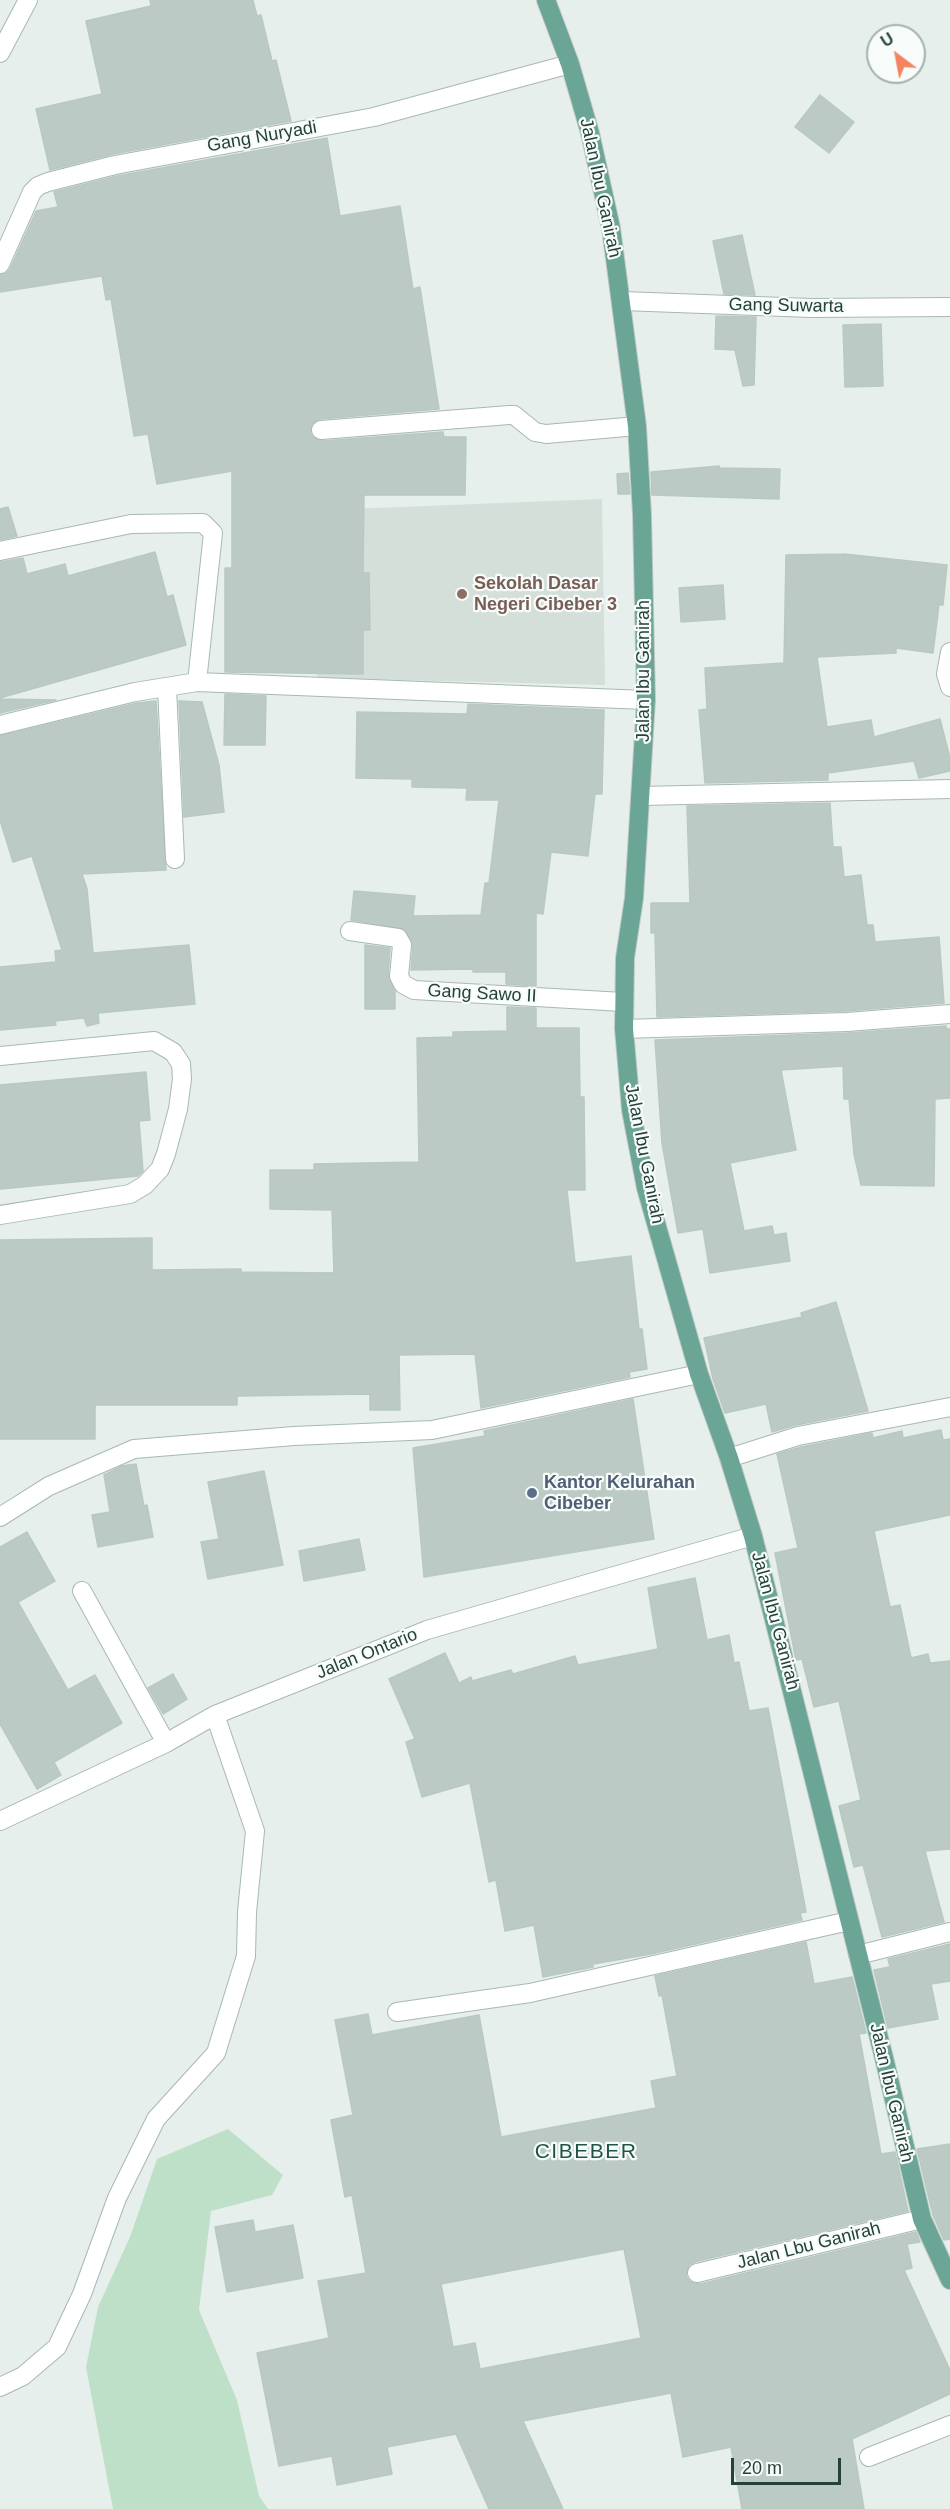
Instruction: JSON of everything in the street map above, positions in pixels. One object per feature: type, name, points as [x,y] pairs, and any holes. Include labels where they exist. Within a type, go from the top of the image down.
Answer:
[{"type":"main road","name":"Jalan Ibu Ganirah","points":[[546,0],[570,64],[590,133],[612,228],[638,426],[646,700],[634,898],[625,958],[623,1002],[631,1110],[646,1188],[699,1374],[729,1458],[753,1536],[922,2219],[950,2280]]},
{"type":"street","points":[[0,53],[28,0]]},
{"type":"street","name":"Gang Nuryadi","points":[[0,264],[33,192],[38,186],[48,182],[115,165],[374,117],[570,64]]},
{"type":"street","name":"Gang Suwarta","points":[[622,301],[810,308],[950,307]]},
{"type":"street","points":[[321,430],[509,415],[514,415],[535,432],[546,435],[638,426]]},
{"type":"street","points":[[0,551],[131,524],[203,523],[213,533],[197,682]]},
{"type":"street","points":[[950,652],[946,674],[950,687]]},
{"type":"street","points":[[0,725],[135,692],[197,682],[646,700]]},
{"type":"street","points":[[167,688],[175,859]]},
{"type":"street","points":[[641,796],[950,789]]},
{"type":"street","name":"Gang Sawo II","points":[[350,931],[398,938],[402,945],[399,976],[403,984],[414,990],[623,1002]]},
{"type":"street","points":[[624,1029],[847,1022],[950,1014]]},
{"type":"street","points":[[0,1056],[154,1041],[173,1052],[182,1064],[182,1079],[178,1109],[166,1154],[160,1169],[145,1185],[130,1194],[0,1215]]},
{"type":"street","points":[[0,1517],[49,1486],[134,1449],[294,1436],[432,1430],[699,1374]]},
{"type":"street","points":[[729,1458],[798,1436],[950,1407]]},
{"type":"street","name":"Jalan Ontario","points":[[0,1821],[165,1743],[214,1715],[427,1630],[753,1536]]},
{"type":"street","points":[[82,1591],[165,1743]]},
{"type":"street","points":[[0,2388],[23,2376],[57,2347],[82,2294],[117,2198],[156,2119],[216,2053],[246,1956],[247,1912],[255,1832],[214,1715]]},
{"type":"street","points":[[398,2012],[530,1993],[849,1921]]},
{"type":"street","points":[[858,1955],[950,1932]]},
{"type":"street","name":"Jalan Lbu Ganirah","points":[[697,2273],[922,2219]]},
{"type":"street","points":[[869,2457],[950,2425]]},
{"type":"shaded area","name":"Sekolah Dasar Negeri Cibeber 3","points":[[602,499],[605,685],[317,678],[325,510]]},
{"type":"green space","points":[[228,2129],[283,2175],[272,2195],[211,2211],[199,2310],[237,2400],[259,2496],[268,2509],[113,2509],[86,2367],[98,2307],[130,2237],[157,2159]]},
{"type":"building","points":[[150,0],[253,0],[257,16],[261,15],[272,61],[276,60],[291,121],[113,154],[50,170],[36,109],[102,94],[86,21],[151,6]]},
{"type":"building","points":[[820,95],[854,122],[829,153],[795,127]]},
{"type":"building","points":[[327,138],[340,216],[400,206],[413,289],[420,287],[439,409],[320,419],[311,425],[311,436],[322,441],[443,432],[444,437],[466,437],[465,495],[364,495],[363,573],[369,573],[370,630],[363,630],[363,674],[225,672],[225,568],[232,568],[232,471],[157,484],[148,434],[134,436],[111,299],[106,300],[102,276],[0,292],[0,275],[10,269],[36,211],[58,207],[54,192],[117,176]]},
{"type":"building","points":[[742,235],[755,295],[724,294],[713,241]]},
{"type":"building","points":[[716,316],[756,317],[754,385],[743,386],[735,350],[715,349]]},
{"type":"building","points":[[881,324],[883,386],[845,387],[843,325]]},
{"type":"building","points":[[719,466],[720,468],[780,469],[779,499],[652,495],[651,472]]},
{"type":"building","points":[[628,473],[630,494],[618,494],[617,474]]},
{"type":"building","points":[[8,507],[17,536],[0,540],[0,509]]},
{"type":"building","points":[[155,552],[167,597],[173,595],[186,645],[0,698],[0,562],[23,558],[27,574],[65,564],[68,576]]},
{"type":"building","points":[[844,554],[947,565],[943,605],[939,605],[933,653],[896,648],[896,653],[817,657],[827,727],[871,720],[874,737],[940,719],[950,758],[950,771],[919,778],[914,761],[828,773],[828,780],[705,783],[699,710],[707,709],[705,668],[784,663],[786,555]]},
{"type":"building","points":[[723,585],[725,619],[681,622],[679,588]]},
{"type":"building","points":[[225,694],[266,696],[265,745],[224,745]]},
{"type":"building","points":[[0,699],[56,700],[0,713]]},
{"type":"building","points":[[156,701],[166,870],[82,874],[87,889],[93,953],[189,945],[195,1004],[98,1013],[99,1023],[87,1026],[84,1018],[55,1021],[56,1025],[0,1030],[0,967],[56,962],[55,951],[62,950],[32,856],[13,862],[0,820],[0,736],[137,703]]},
{"type":"building","points":[[179,701],[202,702],[219,765],[224,812],[184,817]]},
{"type":"building","points":[[468,704],[604,710],[602,794],[595,794],[588,856],[551,852],[543,914],[536,913],[536,986],[506,984],[506,972],[473,972],[473,969],[411,970],[413,945],[405,929],[351,920],[354,891],[415,896],[413,916],[481,915],[485,883],[489,883],[499,800],[466,800],[467,788],[412,787],[412,779],[356,778],[357,712],[467,714]]},
{"type":"building","points":[[830,803],[833,847],[841,847],[844,877],[861,875],[867,925],[873,925],[875,942],[939,937],[944,1003],[846,1011],[657,1017],[655,933],[651,933],[651,903],[690,903],[687,806]]},
{"type":"building","points":[[365,945],[390,948],[388,976],[395,991],[395,1009],[365,1009]]},
{"type":"building","points":[[507,1007],[536,1008],[536,1028],[579,1028],[580,1097],[584,1097],[585,1190],[567,1190],[575,1263],[631,1256],[639,1329],[642,1329],[647,1369],[629,1372],[630,1377],[481,1408],[475,1354],[399,1355],[400,1410],[370,1410],[370,1394],[237,1396],[237,1405],[95,1405],[95,1439],[0,1439],[0,1240],[152,1238],[152,1270],[241,1269],[241,1272],[334,1273],[332,1210],[270,1209],[270,1170],[314,1170],[314,1164],[419,1162],[417,1038],[453,1037],[453,1032],[507,1031]]},
{"type":"building","points":[[946,1026],[946,1029],[950,1029],[950,1098],[935,1099],[934,1186],[861,1185],[854,1154],[849,1099],[844,1099],[843,1066],[781,1070],[796,1150],[730,1163],[744,1231],[772,1226],[774,1235],[786,1233],[790,1261],[710,1273],[703,1229],[678,1233],[662,1143],[655,1040],[847,1033]]},
{"type":"building","points":[[146,1072],[150,1120],[139,1121],[143,1171],[138,1176],[0,1189],[0,1085]]},
{"type":"building","points":[[836,1302],[868,1411],[772,1432],[766,1404],[725,1413],[713,1379],[704,1338],[802,1317],[801,1313]]},
{"type":"building","name":"Kantor Kelurahan Cibeber","points":[[633,1399],[654,1539],[424,1577],[413,1448],[485,1436],[484,1431]]},
{"type":"building","points":[[941,1430],[943,1440],[950,1439],[950,1515],[874,1531],[890,1607],[900,1605],[911,1658],[928,1654],[930,1663],[950,1661],[950,1849],[925,1851],[944,1922],[882,1937],[863,1865],[854,1867],[839,1806],[861,1800],[839,1701],[814,1707],[802,1659],[796,1660],[775,1553],[798,1548],[777,1454],[872,1433],[873,1438],[902,1431],[903,1438]]},
{"type":"building","points":[[136,1464],[153,1537],[98,1547],[92,1515],[110,1512],[104,1475],[122,1466]]},
{"type":"building","points":[[264,1471],[283,1565],[208,1579],[201,1542],[219,1539],[208,1482]]},
{"type":"building","points":[[27,1532],[55,1581],[18,1602],[68,1690],[95,1675],[122,1723],[54,1762],[61,1775],[37,1789],[0,1724],[0,1547]]},
{"type":"building","points":[[359,1539],[365,1570],[304,1581],[299,1551]]},
{"type":"building","points":[[695,1578],[707,1640],[729,1635],[734,1663],[739,1662],[749,1711],[768,1708],[806,1912],[800,1913],[802,1920],[651,1954],[593,1964],[593,1967],[543,1977],[534,1925],[505,1931],[496,1880],[489,1882],[470,1783],[422,1797],[406,1742],[415,1739],[389,1679],[445,1653],[459,1683],[471,1677],[472,1681],[511,1670],[513,1674],[575,1656],[578,1665],[658,1649],[648,1588]]},
{"type":"building","points":[[173,1674],[187,1699],[163,1714],[148,1688]]},
{"type":"building","points":[[806,1942],[814,1984],[852,1977],[866,2033],[859,2034],[881,2154],[895,2152],[908,2211],[694,2262],[689,2265],[686,2275],[689,2281],[700,2284],[916,2232],[920,2242],[907,2244],[912,2268],[904,2270],[950,2370],[950,2394],[852,2439],[864,2509],[742,2509],[731,2447],[683,2457],[671,2393],[523,2421],[563,2509],[489,2509],[456,2434],[387,2447],[392,2474],[337,2485],[332,2456],[279,2466],[257,2353],[329,2338],[318,2281],[366,2273],[352,2195],[345,2197],[331,2120],[353,2115],[335,2020],[368,2014],[372,2035],[479,2015],[501,2137],[656,2108],[651,2081],[677,2076],[662,1995],[659,1996],[655,1976]],"holes":[[[624,2249],[641,2338],[480,2369],[475,2343],[453,2347],[441,2284]]]},
{"type":"building","points":[[950,1944],[950,1981],[931,1984],[938,2019],[888,2028],[874,1970],[890,1967],[888,1959]]},
{"type":"building","points":[[950,2144],[950,2239],[944,2240],[933,2215],[917,2149]]},
{"type":"building","points":[[253,2220],[255,2232],[293,2225],[303,2278],[227,2292],[215,2227]]},
{"type":"place","name":"Sekolah Dasar Negeri Cibeber 3","points":[[462,594]]},
{"type":"place","name":"Kantor Kelurahan Cibeber","points":[[532,1493]]},
{"type":"district","name":"CIBEBER","points":[[586,2152]]}]
